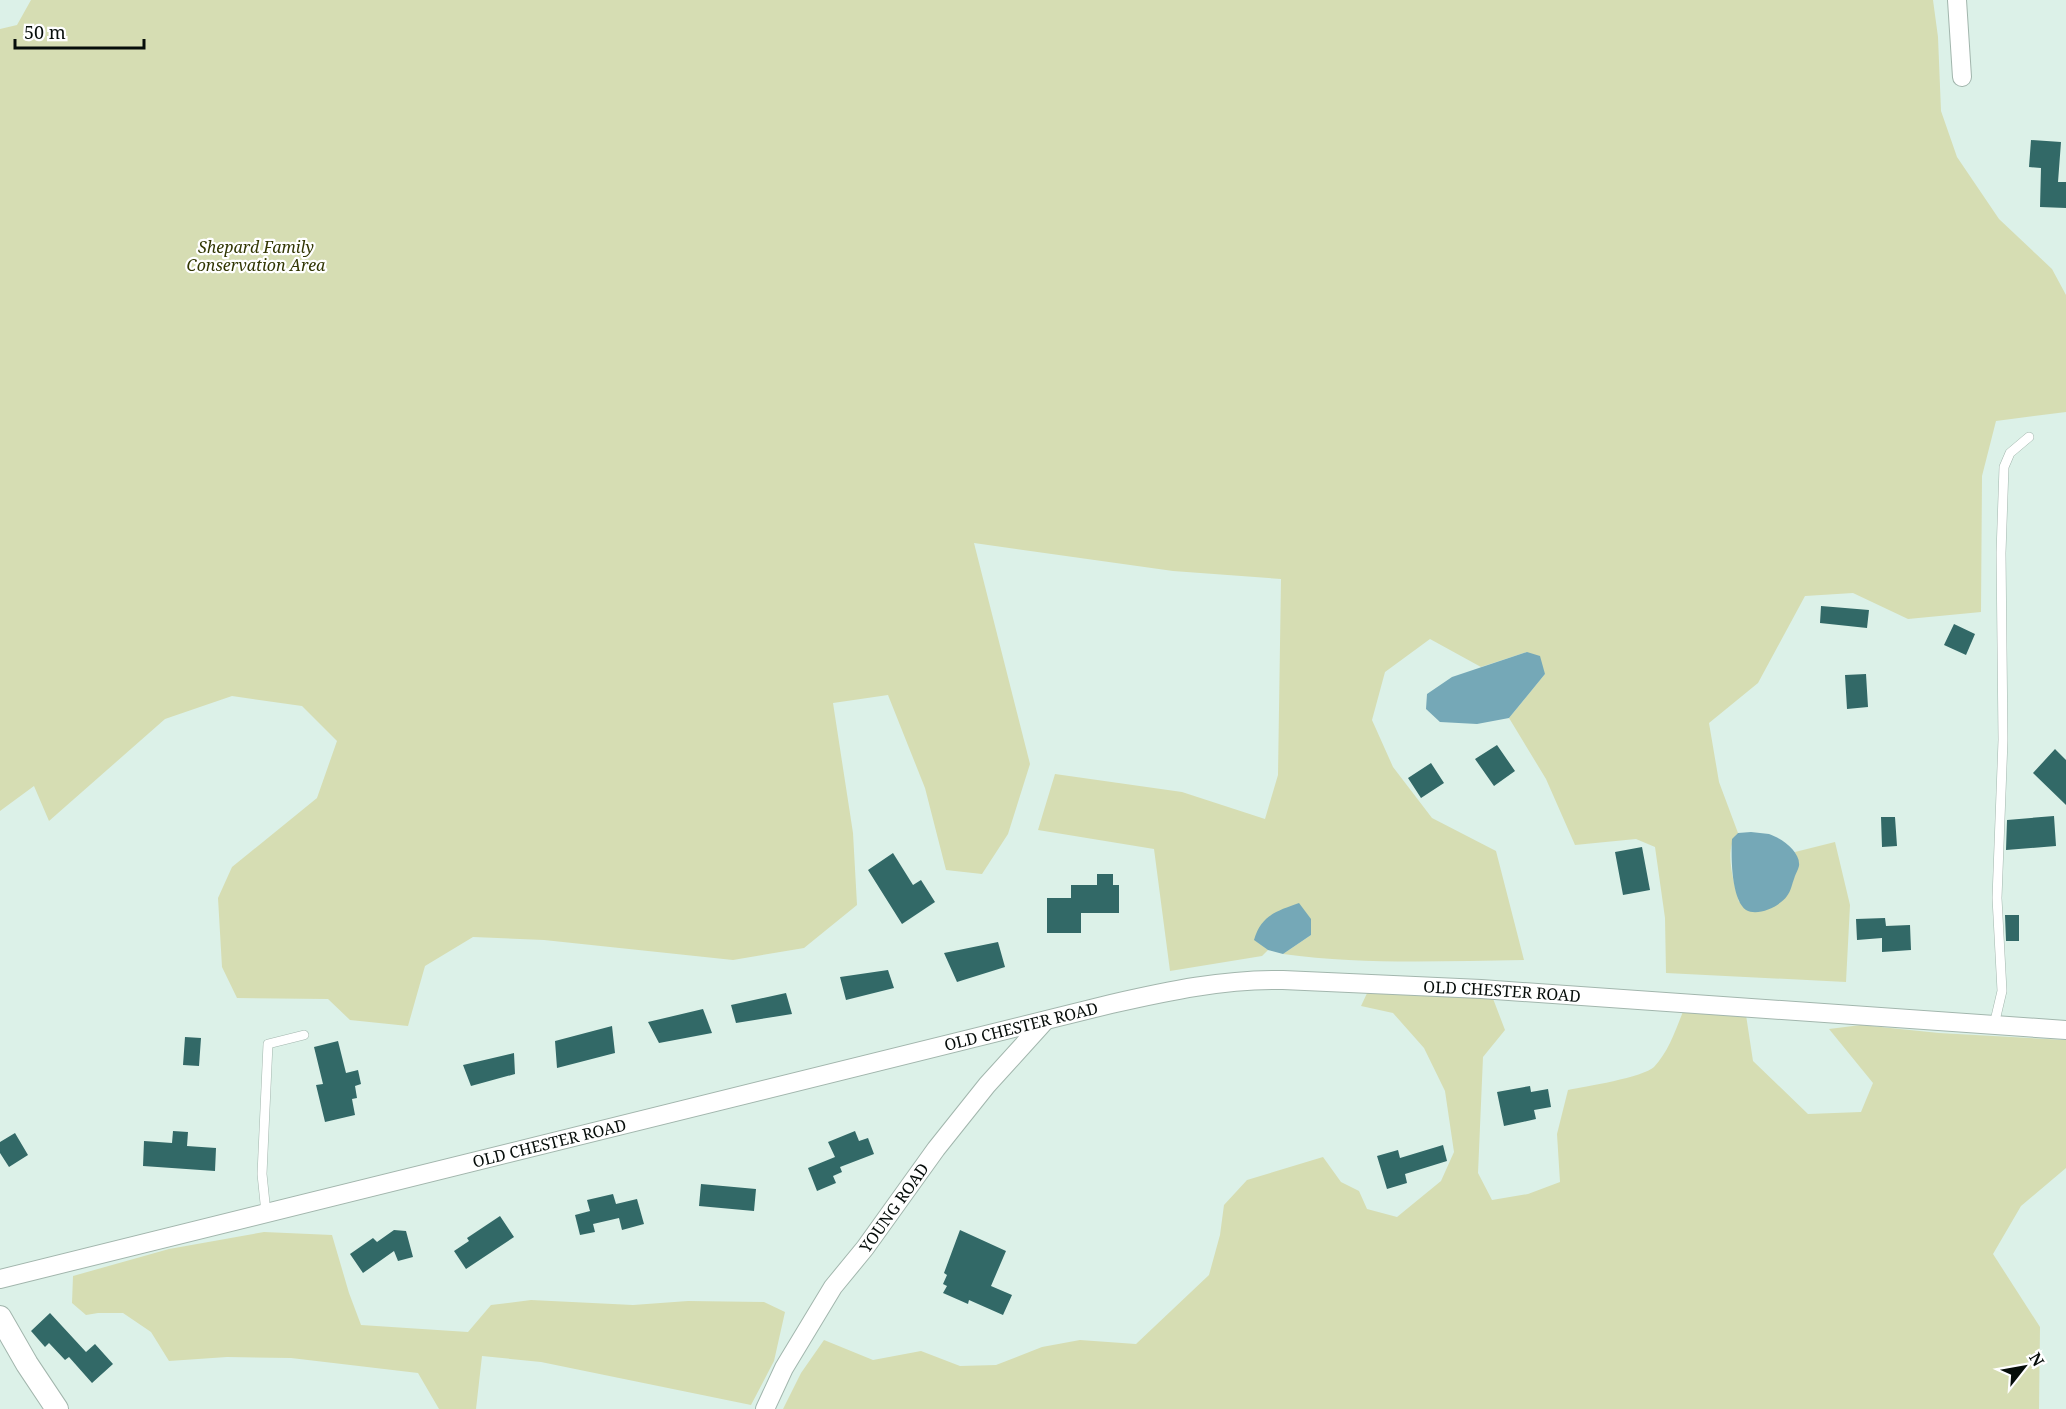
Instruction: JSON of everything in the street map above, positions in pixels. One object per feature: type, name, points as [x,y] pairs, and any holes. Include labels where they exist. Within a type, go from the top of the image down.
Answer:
[{"type":"street","points":[[1957,0],[1962,77]]},
{"type":"street","name":"OLD CHESTER ROAD","points":[[0,1279],[1111,1004],[1182,988],[1254,979],[1481,989],[2066,1030]]},
{"type":"street","name":"YOUNG ROAD","points":[[765,1409],[784,1368],[833,1287],[865,1248],[936,1149],[987,1084],[1045,1021]]},
{"type":"street","points":[[0,1317],[27,1364],[57,1409]]},
{"type":"lane","points":[[1994,1025],[2002,991],[1997,898],[2003,740],[2001,553],[2004,467],[2010,453],[2029,437]]},
{"type":"lane","points":[[266,1213],[262,1174],[268,1044],[304,1035]]},
{"type":"green space","name":"Shepard Family Conservation Area","points":[[31,0],[1933,0],[1938,37],[1941,111],[1957,157],[1999,219],[2052,269],[2066,295],[2066,412],[1996,421],[1982,476],[1981,612],[1908,619],[1853,593],[1805,596],[1758,683],[1709,723],[1719,782],[1738,833],[1731,848],[1730,857],[1739,902],[1788,894],[1799,864],[1795,852],[1835,842],[1850,905],[1846,982],[1666,973],[1665,918],[1655,847],[1636,839],[1575,845],[1546,779],[1509,718],[1545,674],[1527,652],[1481,667],[1430,639],[1385,672],[1372,720],[1393,767],[1432,818],[1496,851],[1524,960],[1373,961],[1283,954],[1311,935],[1255,940],[1268,950],[1262,956],[1170,971],[1154,849],[1038,830],[1055,774],[1182,792],[1265,819],[1278,775],[1281,579],[1173,571],[974,543],[1030,764],[1008,834],[982,874],[946,870],[925,788],[888,695],[833,703],[853,833],[857,905],[804,948],[733,960],[544,940],[473,937],[425,966],[408,1026],[350,1020],[328,999],[237,998],[222,967],[218,898],[232,867],[317,798],[337,741],[302,706],[232,696],[165,719],[49,821],[34,786],[0,811],[0,29],[17,25]]},
{"type":"green space","points":[[1369,989],[1492,996],[1505,1030],[1483,1057],[1478,1173],[1492,1200],[1528,1194],[1560,1182],[1557,1134],[1568,1090],[1627,1078],[1654,1067],[1668,1047],[1684,1009],[1746,1015],[1753,1061],[1808,1114],[1861,1112],[1873,1083],[1829,1029],[1861,1025],[1939,1033],[2066,1040],[2066,1168],[2021,1206],[1993,1254],[2040,1327],[2039,1409],[783,1409],[801,1373],[824,1340],[873,1360],[921,1351],[960,1366],[996,1365],[1042,1347],[1080,1340],[1136,1344],[1209,1275],[1220,1235],[1224,1205],[1247,1180],[1323,1157],[1341,1182],[1359,1191],[1367,1209],[1397,1217],[1441,1181],[1454,1152],[1445,1091],[1424,1048],[1393,1013],[1361,1006]]},
{"type":"green space","points":[[264,1232],[332,1235],[361,1325],[468,1332],[491,1305],[531,1300],[633,1305],[688,1301],[764,1302],[785,1312],[774,1361],[751,1405],[541,1362],[482,1356],[476,1409],[439,1409],[418,1373],[291,1358],[227,1357],[169,1361],[151,1332],[123,1313],[86,1315],[72,1303],[73,1276],[169,1249]]},
{"type":"water","points":[[1527,652],[1540,656],[1545,674],[1509,718],[1477,724],[1440,722],[1426,709],[1427,694],[1452,677]]},
{"type":"water","points":[[1738,833],[1769,834],[1779,839],[1794,851],[1799,861],[1799,868],[1784,900],[1774,907],[1756,912],[1746,910],[1737,897],[1732,866],[1732,839]]},
{"type":"water","points":[[1299,903],[1311,919],[1311,935],[1283,954],[1268,950],[1254,940],[1266,919]]},
{"type":"building","points":[[2031,140],[2061,142],[2058,182],[2066,182],[2066,208],[2040,207],[2041,168],[2029,167]]},
{"type":"building","points":[[1821,606],[1869,610],[1867,628],[1820,623]]},
{"type":"building","points":[[1954,624],[1975,634],[1966,655],[1944,645]]},
{"type":"building","points":[[1866,674],[1868,707],[1847,709],[1845,675]]},
{"type":"building","points":[[1497,745],[1515,771],[1494,786],[1475,759]]},
{"type":"building","points":[[2055,749],[2066,760],[2066,805],[2033,773]]},
{"type":"building","points":[[1431,763],[1444,783],[1421,798],[1408,778]]},
{"type":"building","points":[[2054,816],[2056,846],[2006,850],[2007,820]]},
{"type":"building","points":[[1881,817],[1895,817],[1897,846],[1882,847]]},
{"type":"building","points":[[1642,847],[1650,890],[1623,895],[1615,852]]},
{"type":"building","points":[[893,853],[913,885],[921,880],[935,902],[902,924],[868,870]]},
{"type":"building","points":[[1097,874],[1113,874],[1113,885],[1119,885],[1119,913],[1081,913],[1081,933],[1047,933],[1047,898],[1071,898],[1071,885],[1097,885]]},
{"type":"building","points":[[2005,915],[2019,915],[2019,941],[2006,941]]},
{"type":"building","points":[[1885,918],[1886,926],[1910,925],[1911,950],[1882,952],[1882,938],[1857,940],[1856,919]]},
{"type":"building","points":[[998,942],[1005,967],[957,982],[944,953]]},
{"type":"building","points":[[888,970],[894,988],[846,1000],[840,977]]},
{"type":"building","points":[[786,993],[792,1014],[736,1023],[731,1005]]},
{"type":"building","points":[[703,1009],[712,1033],[659,1043],[648,1022]]},
{"type":"building","points":[[612,1026],[615,1053],[557,1068],[555,1041]]},
{"type":"building","points":[[185,1037],[201,1038],[199,1066],[183,1065]]},
{"type":"building","points":[[338,1041],[346,1073],[358,1070],[361,1084],[355,1086],[357,1098],[352,1099],[355,1115],[325,1122],[316,1085],[323,1084],[314,1047]]},
{"type":"building","points":[[514,1053],[515,1074],[471,1086],[463,1065]]},
{"type":"building","points":[[1530,1086],[1531,1092],[1548,1089],[1551,1107],[1534,1110],[1536,1119],[1504,1126],[1497,1092]]},
{"type":"building","points":[[173,1131],[188,1132],[187,1146],[216,1148],[215,1171],[143,1166],[144,1141],[172,1143]]},
{"type":"building","points":[[855,1131],[859,1141],[868,1138],[874,1154],[840,1167],[842,1172],[833,1176],[836,1183],[817,1191],[808,1168],[835,1157],[828,1142]]},
{"type":"building","points":[[15,1133],[28,1155],[9,1167],[0,1153],[0,1142]]},
{"type":"building","points":[[1443,1145],[1447,1161],[1405,1174],[1407,1183],[1387,1189],[1377,1156],[1398,1150],[1400,1158]]},
{"type":"building","points":[[701,1184],[756,1189],[754,1211],[699,1206]]},
{"type":"building","points":[[613,1194],[616,1204],[637,1199],[644,1224],[622,1230],[619,1218],[593,1224],[595,1232],[580,1235],[575,1215],[590,1211],[587,1200]]},
{"type":"building","points":[[500,1216],[514,1237],[466,1269],[454,1251],[469,1241],[467,1238]]},
{"type":"building","points":[[394,1230],[406,1231],[413,1257],[398,1261],[394,1251],[363,1273],[350,1254],[373,1238],[377,1242]]},
{"type":"building","points":[[960,1230],[1006,1251],[991,1286],[1012,1295],[1003,1315],[969,1300],[968,1304],[943,1293],[947,1286],[943,1284],[947,1275],[944,1273]]},
{"type":"building","points":[[50,1313],[86,1352],[95,1344],[113,1364],[92,1383],[69,1357],[65,1360],[49,1343],[45,1347],[31,1331]]}]
